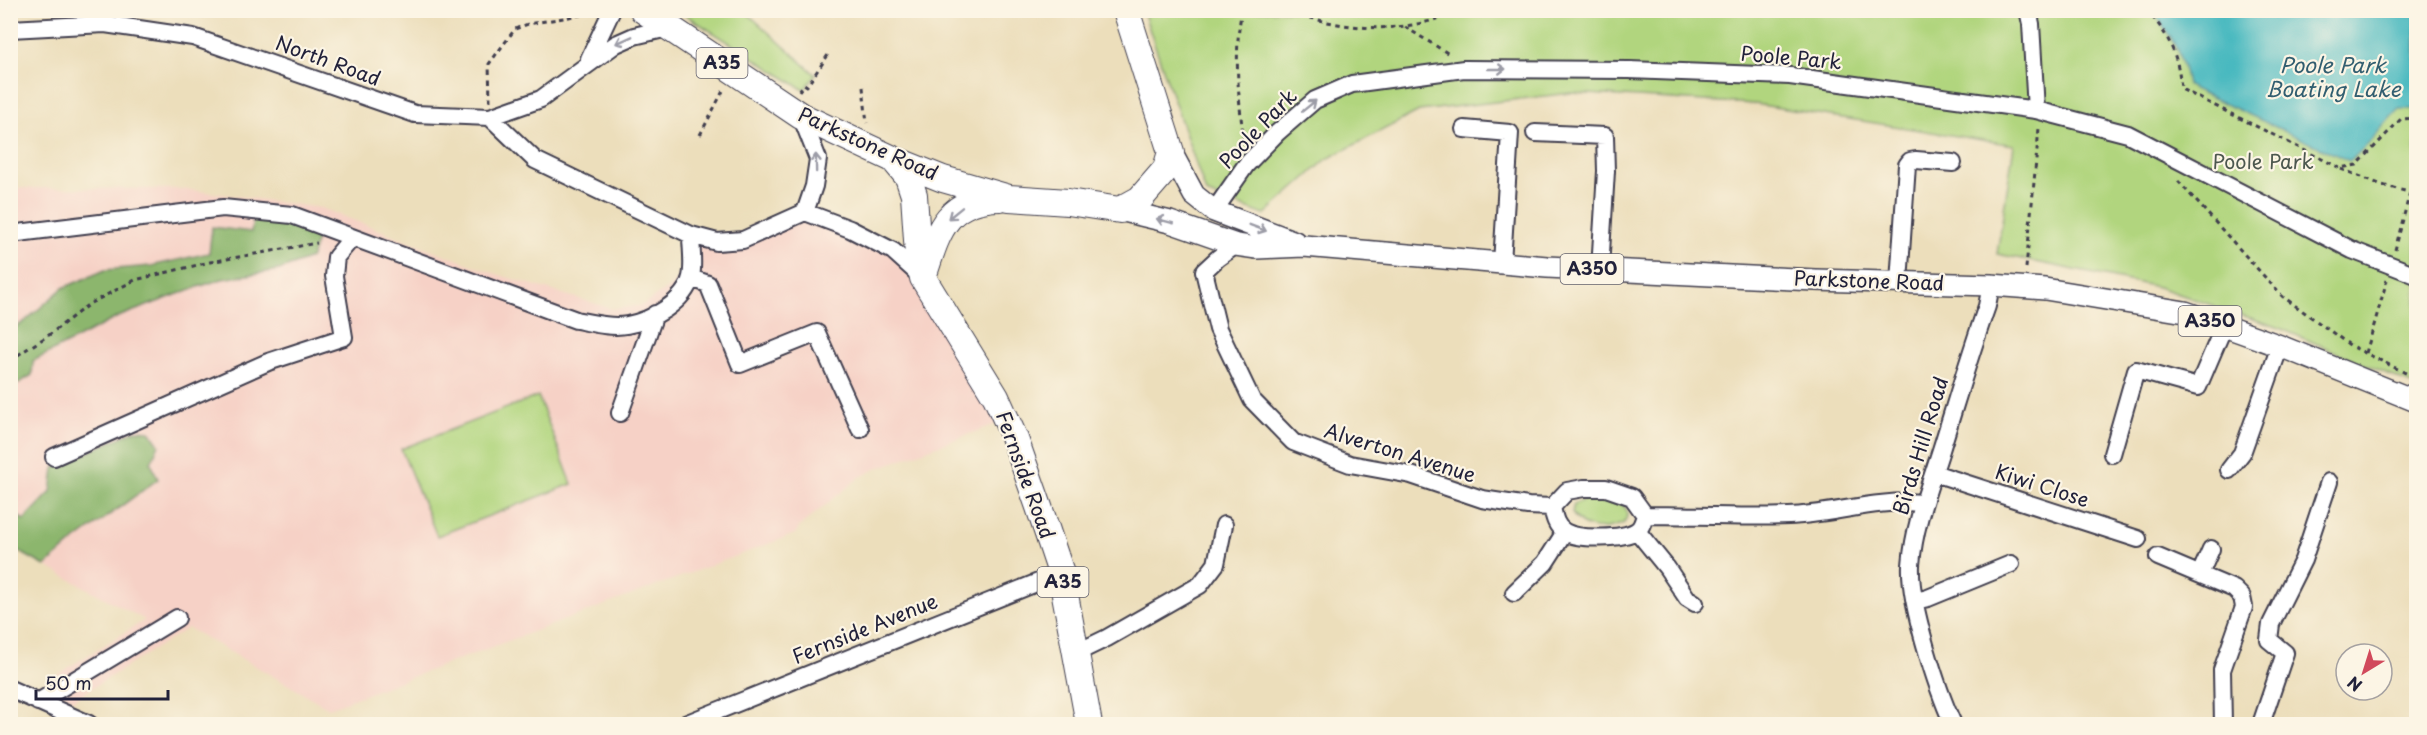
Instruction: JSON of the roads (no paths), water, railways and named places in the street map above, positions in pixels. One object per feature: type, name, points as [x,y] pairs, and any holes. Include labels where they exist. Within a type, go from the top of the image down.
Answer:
[{"type":"highway","name":"Parkstone Road","points":[[643,10],[795,112],[882,154],[942,179],[1010,198],[1068,202],[1120,210]]},
{"type":"highway","points":[[1120,210],[1140,199],[1158,179],[1166,169],[1171,152],[1126,10]]},
{"type":"highway","name":"Fernside Road","points":[[882,154],[908,177],[915,195],[918,255],[923,278],[996,397],[1015,439],[1061,573],[1089,724]]},
{"type":"highway","name":"A35","points":[[923,278],[937,234],[951,214],[967,204],[987,198],[1010,198]]},
{"type":"main road","name":"Parkstone Road","points":[[1171,152],[1194,195],[1214,211],[1304,246]]},
{"type":"main road","name":"Parkstone Road","points":[[1120,210],[1170,222],[1236,245],[1257,248],[1304,246],[1600,269],[1991,285],[2044,289],[2167,307],[2280,346],[2416,401]]},
{"type":"street","name":"North Road","points":[[586,65],[612,10]]},
{"type":"street","points":[[2028,10],[2031,24],[2036,110]]},
{"type":"street","name":"North Road","points":[[10,30],[40,26],[105,24],[193,37],[415,114],[490,117],[542,99],[615,44],[634,36],[668,28]]},
{"type":"street","name":"Poole Park","points":[[1214,211],[1246,165],[1277,133],[1315,100],[1352,84],[1474,69],[1629,70],[1791,76],[2036,110],[2128,134],[2352,250],[2390,267],[2416,275]]},
{"type":"street","points":[[490,117],[535,160],[691,235],[717,242],[743,240],[805,212],[814,186],[818,159],[795,112]]},
{"type":"street","points":[[1464,129],[1510,133],[1502,263]]},
{"type":"street","points":[[1535,133],[1605,136],[1606,171],[1600,269]]},
{"type":"street","points":[[1899,282],[1907,165],[1910,161],[1916,160],[1953,163]]},
{"type":"street","points":[[10,234],[223,208],[292,215],[576,320],[606,325],[627,325],[656,314],[668,308],[682,295],[691,278],[691,235]]},
{"type":"street","name":"Fernside Road","points":[[805,212],[850,229],[893,251],[923,278]]},
{"type":"street","points":[[54,457],[268,362],[344,337],[334,276],[336,257],[352,238]]},
{"type":"street","name":"Alverton Avenue","points":[[1236,245],[1204,271],[1218,329],[1252,400],[1293,442],[1350,464],[1411,475],[1482,500],[1552,507]]},
{"type":"street","points":[[691,278],[708,284],[740,364],[817,333],[860,429]]},
{"type":"street","name":"Birds Hill Road","points":[[1953,724],[1930,659],[1915,601],[1911,566],[1922,503],[1934,473],[1987,306],[1991,285]]},
{"type":"street","points":[[620,413],[656,314]]},
{"type":"street","points":[[2112,454],[2136,370],[2198,387],[2224,326]]},
{"type":"street","points":[[2229,470],[2242,453],[2280,346]]},
{"type":"street","name":"Kiwi Close","points":[[1934,473],[2138,539]]},
{"type":"street","points":[[2261,724],[2285,652],[2269,640],[2271,624],[2303,560],[2329,482]]},
{"type":"street","points":[[1606,488],[1632,497],[1645,515],[1638,531],[1586,539],[1565,532],[1556,522],[1552,507],[1567,491],[1606,488]]},
{"type":"street","points":[[1645,515],[1788,516],[1899,501],[1922,503]]},
{"type":"street","points":[[1076,653],[1200,585],[1216,564],[1224,525]]},
{"type":"street","points":[[1638,531],[1687,598],[1695,603]]},
{"type":"street","points":[[1514,593],[1545,563],[1565,532]]},
{"type":"street","points":[[2199,574],[2211,549]]},
{"type":"street","points":[[2158,556],[2234,589],[2242,597],[2244,607],[2222,670],[2223,724]]},
{"type":"street","points":[[1915,601],[1928,598],[2011,564]]},
{"type":"street","name":"Fernside Avenue","points":[[685,724],[1061,573]]},
{"type":"street","points":[[38,702],[177,618]]},
{"type":"street","points":[[10,689],[89,724]]},
{"type":"water","name":"Poole Park Boating Lake","points":[[2153,11],[2416,11],[2416,109],[2399,109],[2349,161],[2187,86],[2175,46]]}]
